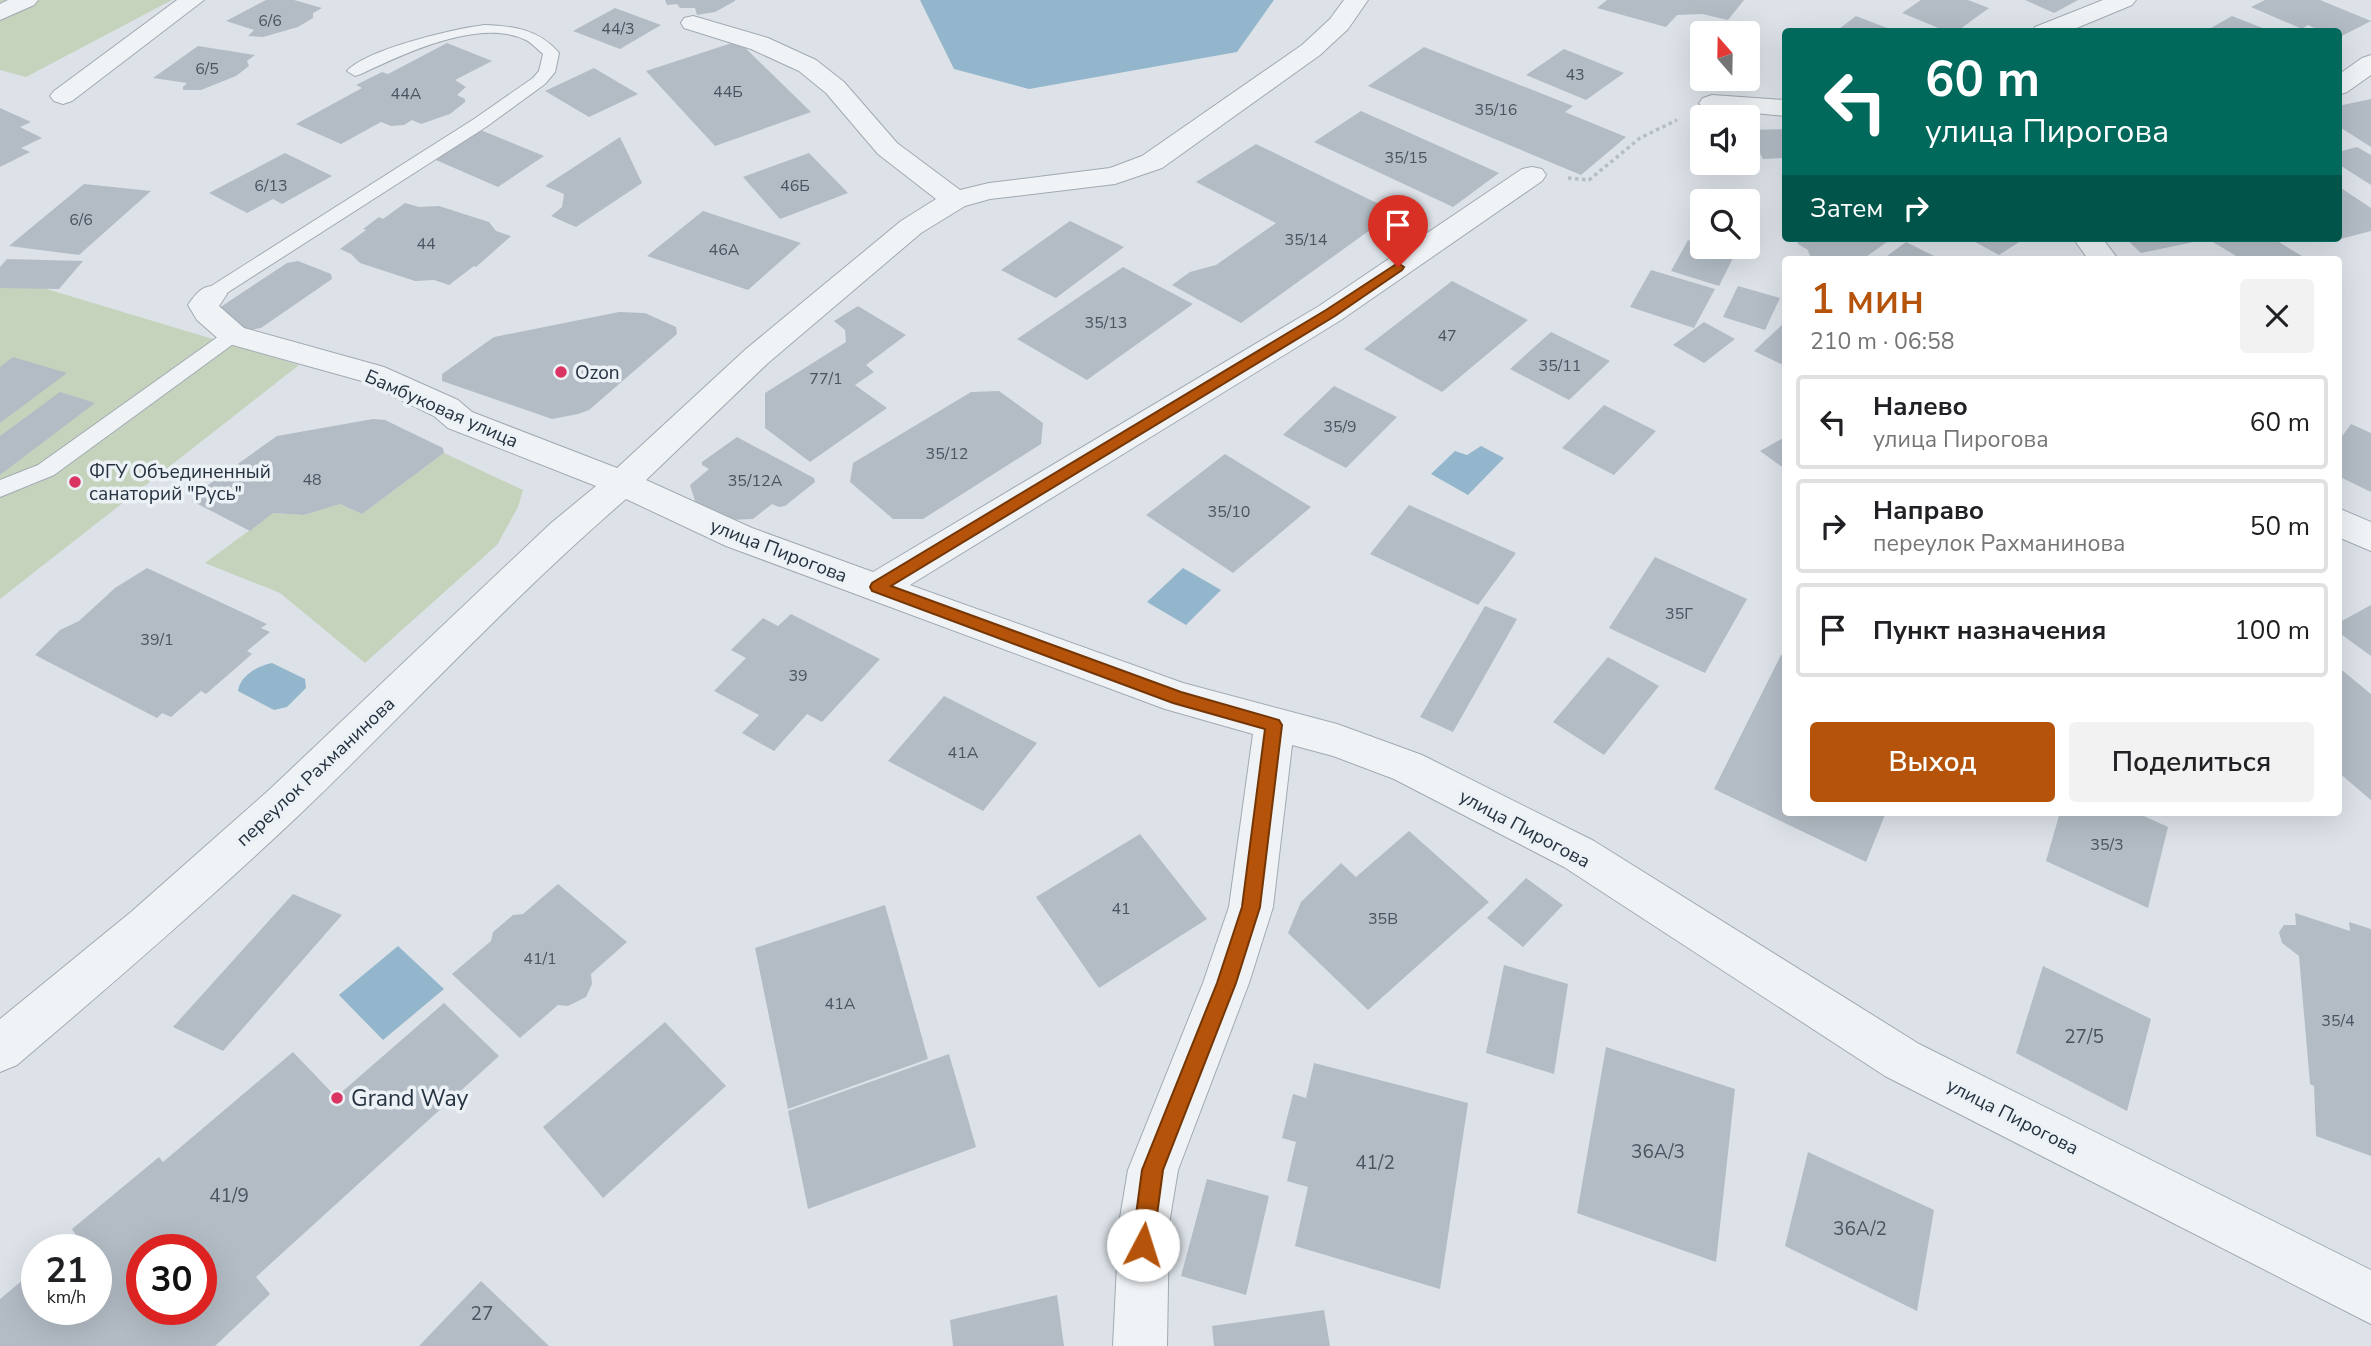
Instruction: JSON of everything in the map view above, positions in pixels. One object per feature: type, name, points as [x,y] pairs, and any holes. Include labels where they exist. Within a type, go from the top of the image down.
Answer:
[{"type":"street","points":[[0,13],[26,0]]},
{"type":"street","points":[[63,96],[192,0]]},
{"type":"street","name":"переулок Рахманинова","points":[[0,1049],[147,926],[284,803],[564,533],[622,483],[757,356],[911,227],[955,200],[989,191],[1087,180],[1136,170],[1152,162],[1311,50],[1339,24],[1356,0]]},
{"type":"street","points":[[2054,28],[2124,0]]},
{"type":"street","points":[[692,23],[763,44],[821,75],[842,93],[866,127],[887,148],[955,200]]},
{"type":"street","points":[[2342,85],[2371,63]]},
{"type":"street","points":[[1712,103],[1782,108]]},
{"type":"street","points":[[877,587],[1330,313],[1532,175]]},
{"type":"street","points":[[2090,242],[2101,256]]},
{"type":"street","name":"Бамбуковая улица","points":[[212,294],[203,305],[208,313],[233,335],[373,374],[446,408],[460,420],[622,483]]},
{"type":"street","name":"улица Пирогова","points":[[622,483],[739,537],[1179,698],[1337,741],[1408,767],[1568,848],[1902,1060],[2371,1298]]},
{"type":"street","points":[[2342,524],[2371,538]]},
{"type":"street","points":[[1140,1346],[1144,1224],[1153,1170],[1226,983],[1251,907],[1274,725]]},
{"type":"lane","points":[[212,294],[481,122],[539,80],[547,72],[551,53],[547,46],[527,33],[508,26],[495,25],[420,40],[355,71]]},
{"type":"lane","points":[[0,489],[46,470],[233,335]]},
{"type":"path","points":[[1532,175],[1589,180],[1640,138],[1712,103]]},
{"type":"green space","points":[[0,0],[172,0],[26,77],[0,70]]},
{"type":"green space","name":"ФГУ Объединенный санаторий \"Русь\"","points":[[0,275],[299,365],[0,599]]},
{"type":"green space","points":[[444,453],[523,490],[518,507],[497,545],[365,663],[280,593],[205,563],[273,513],[304,515],[340,504],[362,514]]},
{"type":"water","points":[[920,0],[1274,0],[1237,52],[1029,89],[954,69]]},
{"type":"water","points":[[1481,446],[1504,458],[1468,495],[1431,474],[1455,451],[1467,455]]},
{"type":"water","points":[[1183,568],[1221,590],[1186,625],[1147,602]]},
{"type":"water","points":[[272,663],[305,679],[306,688],[287,707],[274,710],[238,691],[250,672]]},
{"type":"water","points":[[398,946],[444,989],[383,1040],[339,995]]},
{"type":"building","points":[[266,0],[294,0],[322,8],[313,13],[313,18],[298,27],[263,37],[248,36],[254,30],[226,21]]},
{"type":"building","points":[[665,0],[735,1],[715,12],[697,15],[695,8],[667,5]]},
{"type":"building","points":[[1607,0],[1744,0],[1728,20],[1702,14],[1677,15],[1666,27],[1597,8]]},
{"type":"building","points":[[1921,0],[1968,0],[1989,8],[1962,28],[1938,28],[1902,13]]},
{"type":"building","points":[[2025,0],[2078,0],[2054,13]]},
{"type":"building","points":[[2265,0],[2320,0],[2371,21],[2342,36],[2342,28],[2314,28],[2308,25],[2300,28],[2251,7]]},
{"type":"building","points":[[615,8],[661,25],[620,49],[573,31]]},
{"type":"building","points":[[1856,16],[1887,28],[1840,28]]},
{"type":"building","points":[[2232,16],[2262,28],[2211,28]]},
{"type":"building","points":[[738,41],[811,112],[715,146],[646,71]]},
{"type":"building","points":[[447,43],[492,61],[455,80],[466,87],[457,95],[465,99],[465,102],[450,114],[421,124],[412,120],[404,125],[391,126],[381,122],[341,144],[296,124],[362,88],[356,85],[382,72],[388,74]]},
{"type":"building","points":[[198,46],[255,55],[247,61],[249,66],[236,76],[201,90],[183,90],[187,83],[153,78]]},
{"type":"building","points":[[1424,47],[1573,106],[1565,112],[1626,137],[1581,175],[1368,86]]},
{"type":"building","points":[[1564,49],[1624,73],[1586,100],[1526,75]]},
{"type":"building","points":[[594,68],[638,94],[589,117],[545,91]]},
{"type":"building","points":[[2371,99],[2371,147],[2342,129],[2342,105]]},
{"type":"building","points":[[0,108],[31,122],[20,127],[42,138],[21,148],[30,152],[0,167]]},
{"type":"building","points":[[1361,111],[1499,173],[1453,207],[1314,142]]},
{"type":"building","points":[[478,129],[544,156],[498,187],[429,157]]},
{"type":"building","points":[[1782,129],[1782,158],[1763,159],[1760,153],[1760,130]]},
{"type":"building","points":[[620,137],[642,183],[576,227],[551,216],[562,207],[564,194],[545,186]]},
{"type":"building","points":[[1256,144],[1395,212],[1241,323],[1172,285],[1190,272],[1216,265],[1276,223],[1196,182]]},
{"type":"building","points":[[2357,147],[2371,155],[2371,185],[2342,167],[2342,151]]},
{"type":"building","points":[[285,153],[332,176],[282,204],[273,199],[247,213],[209,193]]},
{"type":"building","points":[[809,153],[848,193],[780,219],[743,177]]},
{"type":"building","points":[[84,184],[151,191],[79,255],[9,246]]},
{"type":"building","points":[[2342,189],[2371,208],[2371,231],[2342,239]]},
{"type":"building","points":[[405,203],[419,207],[439,206],[489,222],[496,231],[511,236],[476,267],[449,285],[434,280],[415,281],[360,263],[351,254],[340,249],[379,217],[383,219]]},
{"type":"building","points":[[703,211],[801,243],[748,290],[647,256]]},
{"type":"building","points":[[1070,221],[1124,247],[1056,298],[1001,270]]},
{"type":"building","points":[[1688,240],[1690,259],[1732,259],[1719,286],[1671,271]]},
{"type":"building","points":[[1887,242],[1867,256],[1810,256],[1808,250],[1798,244]]},
{"type":"building","points":[[1906,242],[1934,256],[1887,256]]},
{"type":"building","points":[[1975,242],[2019,242],[1999,255]]},
{"type":"building","points":[[2129,242],[2194,242],[2141,253]]},
{"type":"building","points":[[2213,242],[2279,242],[2302,256],[2236,256]]},
{"type":"building","points":[[7,259],[83,261],[59,289],[0,288],[0,267]]},
{"type":"building","points":[[298,261],[331,274],[332,279],[261,328],[250,330],[217,316],[216,310],[287,263]]},
{"type":"building","points":[[1123,267],[1193,304],[1087,380],[1017,339]]},
{"type":"building","points":[[1651,270],[1715,289],[1694,328],[1630,307]]},
{"type":"building","points":[[1452,281],[1528,320],[1442,392],[1364,349]]},
{"type":"building","points":[[1738,286],[1780,298],[1765,330],[1723,317]]},
{"type":"building","points":[[858,306],[906,335],[866,365],[874,372],[855,385],[887,408],[810,462],[765,428],[765,393],[846,342],[845,330],[834,321]]},
{"type":"building","points":[[619,312],[645,313],[676,327],[677,334],[589,410],[552,419],[442,381],[442,374],[494,337]]},
{"type":"building","points":[[1704,322],[1735,339],[1704,363],[1673,345]]},
{"type":"building","points":[[1782,325],[1782,365],[1754,351]]},
{"type":"building","points":[[1551,332],[1610,361],[1569,400],[1510,369]]},
{"type":"building","points":[[13,357],[67,373],[0,423],[0,367]]},
{"type":"building","points":[[1334,386],[1397,417],[1346,468],[1283,435]]},
{"type":"building","points":[[999,391],[1043,423],[1041,444],[923,519],[893,519],[850,482],[853,463],[971,392]]},
{"type":"building","points":[[60,392],[95,403],[0,475],[0,436]]},
{"type":"building","points":[[1604,405],[1656,431],[1614,475],[1562,448]]},
{"type":"building","points":[[373,419],[385,420],[443,448],[444,453],[362,514],[340,504],[304,515],[273,513],[250,531],[192,501],[194,495],[277,436]]},
{"type":"building","points":[[2351,424],[2371,433],[2371,492],[2342,478],[2342,436]]},
{"type":"building","points":[[737,437],[814,478],[815,482],[785,506],[772,504],[753,519],[729,520],[709,512],[695,501],[690,485],[709,469],[702,465],[702,462]]},
{"type":"building","points":[[1782,439],[1782,467],[1760,451]]},
{"type":"building","points":[[1225,454],[1311,507],[1233,573],[1146,515]]},
{"type":"building","points":[[1409,505],[1516,553],[1478,605],[1370,554]]},
{"type":"building","points":[[1655,557],[1747,599],[1705,673],[1609,628]]},
{"type":"building","points":[[147,568],[267,624],[261,628],[270,632],[247,651],[252,654],[206,694],[201,691],[171,717],[162,713],[157,718],[35,655],[60,630],[79,621],[115,588]]},
{"type":"building","points":[[2371,605],[2371,656],[2342,635],[2342,621]]},
{"type":"building","points":[[1485,606],[1517,619],[1453,732],[1420,717]]},
{"type":"building","points":[[791,614],[880,659],[822,722],[807,714],[774,751],[742,733],[759,715],[714,691],[746,658],[731,650],[763,618],[778,626]]},
{"type":"building","points":[[1781,655],[1782,816],[1884,816],[1866,862],[1714,789]]},
{"type":"building","points":[[1608,657],[1659,686],[1604,755],[1553,722]]},
{"type":"building","points":[[2342,670],[2371,694],[2371,800],[2342,775]]},
{"type":"building","points":[[944,696],[1037,743],[983,811],[888,761]]},
{"type":"building","points":[[2059,816],[2144,816],[2168,827],[2148,908],[2046,861]]},
{"type":"building","points":[[1409,831],[1489,902],[1368,1010],[1288,933],[1301,902],[1341,863],[1356,877]]},
{"type":"building","points":[[1140,834],[1207,919],[1099,988],[1036,897]]},
{"type":"building","points":[[1526,878],[1563,905],[1523,947],[1487,918]]},
{"type":"building","points":[[558,884],[627,942],[591,974],[592,984],[586,997],[568,1006],[558,1005],[520,1038],[452,974],[491,941],[493,932],[513,915],[523,914]]},
{"type":"building","points":[[293,894],[342,915],[223,1051],[173,1027]]},
{"type":"building","points":[[885,905],[928,1059],[788,1109],[755,948]]},
{"type":"building","points":[[2295,913],[2350,931],[2349,922],[2371,929],[2371,1156],[2316,1136],[2314,1086],[2310,1084],[2299,956],[2282,943],[2279,932],[2284,925],[2296,925]]},
{"type":"building","points":[[1504,965],[1568,984],[1554,1074],[1486,1053]]},
{"type":"building","points":[[2043,966],[2151,1019],[2127,1111],[2016,1053]]},
{"type":"building","points":[[444,1003],[499,1056],[256,1277],[270,1294],[215,1346],[0,1346],[0,1299],[21,1281],[21,1325],[112,1325],[112,1234],[75,1234],[72,1229],[159,1157],[163,1162],[293,1052],[336,1097]]},
{"type":"building","points":[[665,1022],[726,1086],[603,1198],[543,1127]]},
{"type":"building","points":[[1606,1047],[1735,1089],[1716,1262],[1577,1213]]},
{"type":"building","points":[[949,1054],[976,1147],[808,1209],[788,1111]]},
{"type":"building","points":[[1314,1063],[1468,1103],[1440,1289],[1295,1246],[1308,1187],[1287,1181],[1296,1142],[1282,1138],[1293,1094],[1306,1098]]},
{"type":"building","points":[[1808,1152],[1934,1210],[1917,1311],[1785,1246]]},
{"type":"building","points":[[1207,1179],[1269,1196],[1246,1295],[1181,1276]]},
{"type":"building","points":[[481,1281],[549,1346],[419,1346]]},
{"type":"building","points":[[1057,1295],[1064,1346],[953,1346],[950,1320]]},
{"type":"building","points":[[1324,1310],[1330,1346],[1214,1346],[1212,1326]]},
{"type":"place","name":"Ozon","points":[[561,372]]},
{"type":"place","name":"ФГУ Объединенный санаторий \"Русь\"","points":[[75,482]]},
{"type":"place","name":"Grand Way","points":[[337,1098]]},
{"type":"route","points":[[1143,1245],[1153,1170],[1226,983],[1251,907],[1274,725],[1179,698],[877,587],[1330,313],[1398,267]]}]
